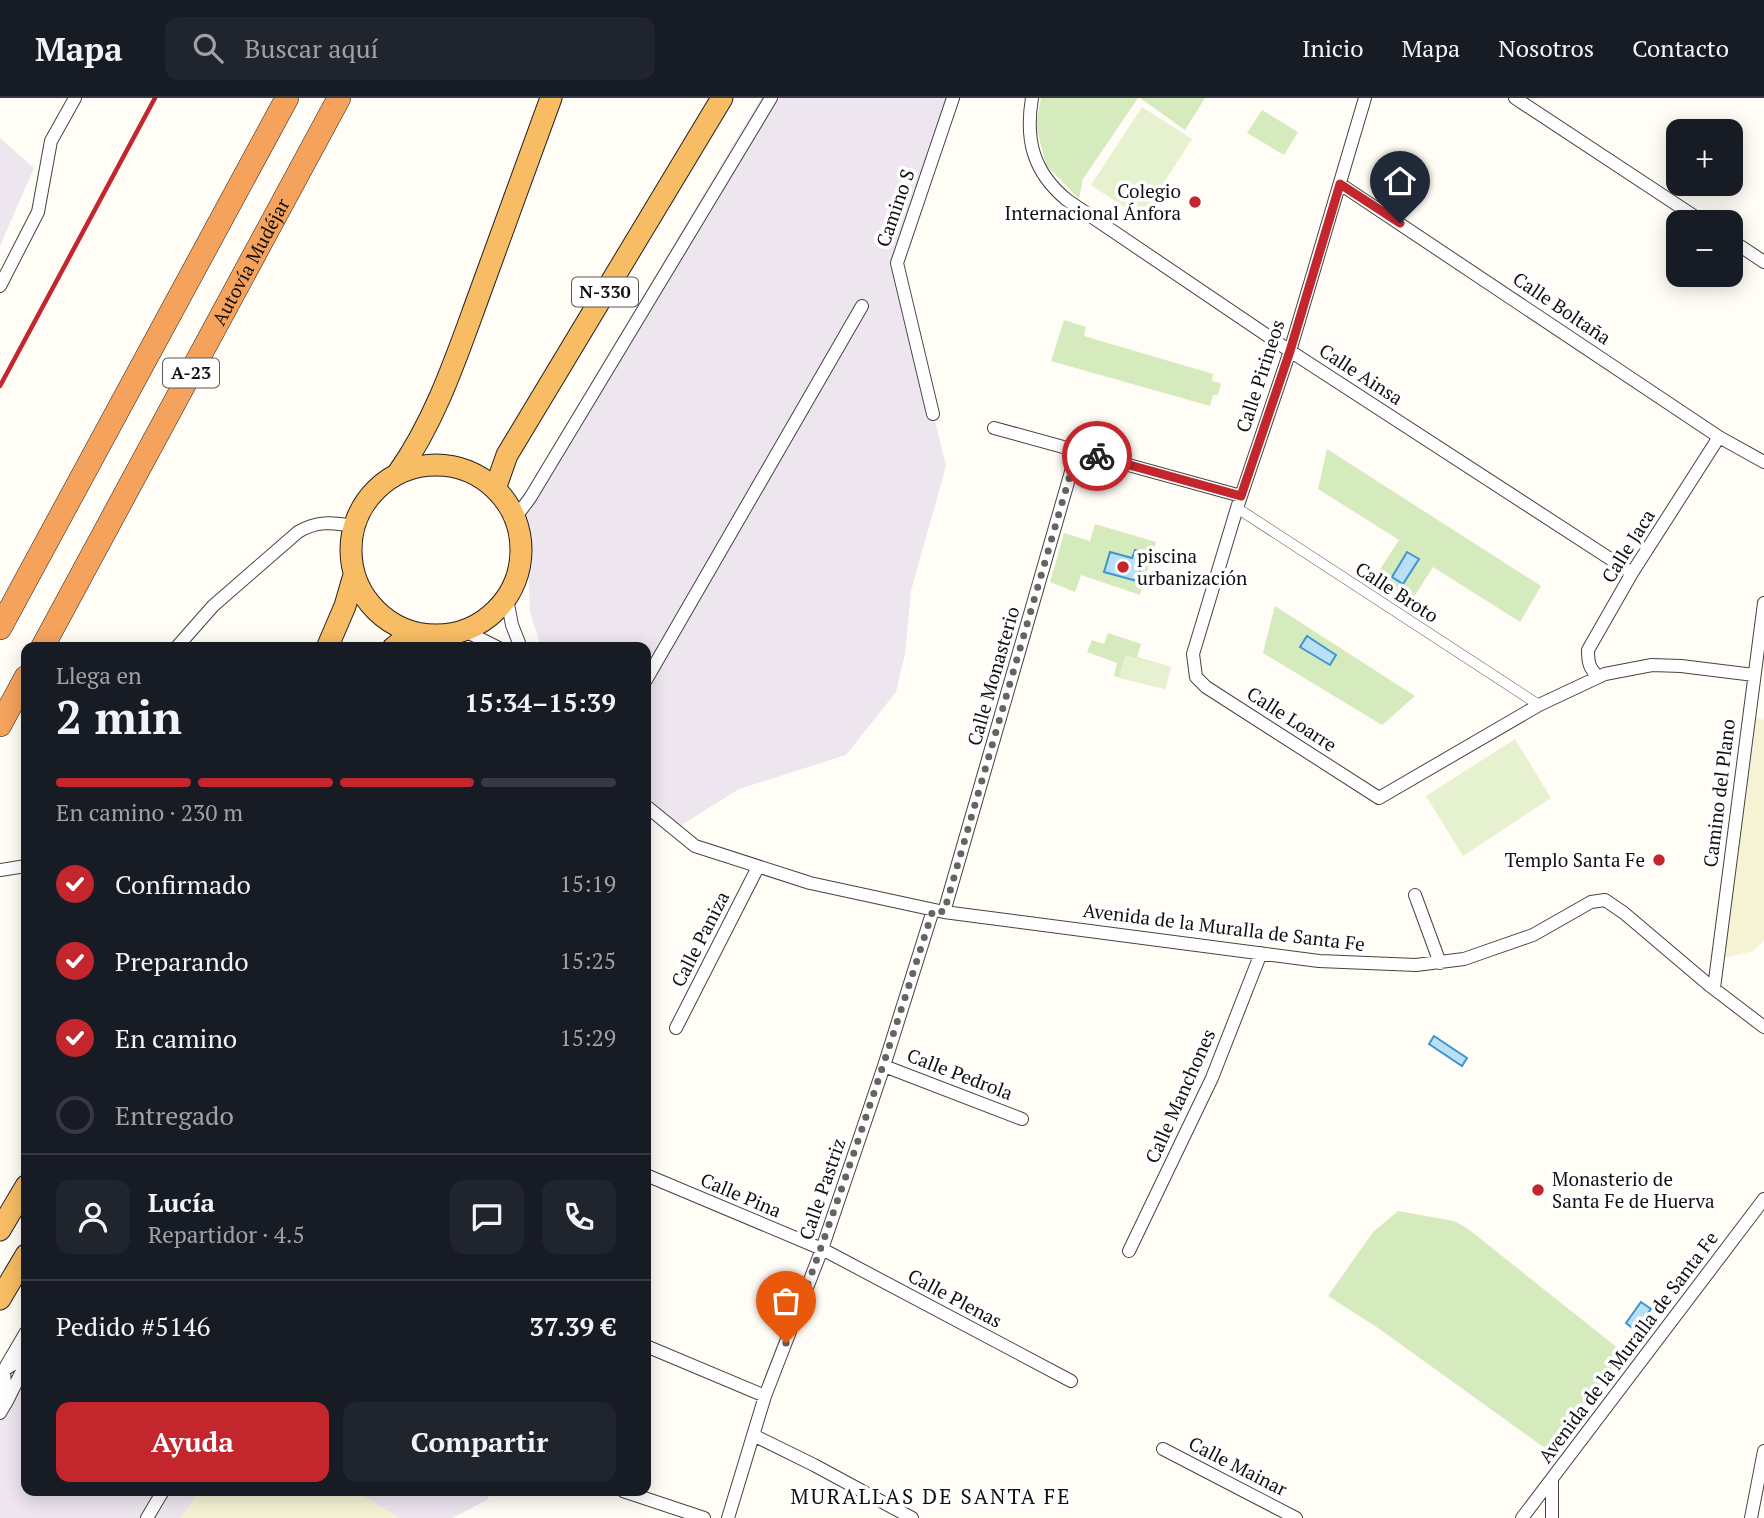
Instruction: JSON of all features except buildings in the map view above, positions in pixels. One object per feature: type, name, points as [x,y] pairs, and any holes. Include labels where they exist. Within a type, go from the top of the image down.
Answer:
[{"type":"highway","name":"A-23","points":[[0,628],[287,98]]},
{"type":"highway","name":"Autovía Mudéjar","points":[[45,642],[339,98]]},
{"type":"highway","points":[[398,472],[419,442],[464,335],[551,98]]},
{"type":"highway","name":"N-330","points":[[495,489],[507,455],[722,98]]},
{"type":"highway","points":[[427,465],[457,467],[484,479],[495,489],[515,518],[521,551],[516,576],[507,599],[489,618],[465,631],[440,635],[413,632],[383,617],[365,598],[354,575],[350,551],[353,526],[365,500],[398,472],[427,465]]},
{"type":"highway","points":[[330,642],[345,606],[354,575]]},
{"type":"highway","points":[[400,642],[413,632]]},
{"type":"highway","points":[[0,726],[21,686]]},
{"type":"highway","points":[[0,1230],[21,1194]]},
{"type":"highway","points":[[0,1299],[21,1263]]},
{"type":"street","points":[[0,286],[38,212],[51,141],[75,98]]},
{"type":"street","points":[[515,518],[530,498],[771,98]]},
{"type":"street","name":"Camino S","points":[[933,414],[897,263],[953,98]]},
{"type":"street","name":"Calle Ainsa","points":[[1032,98],[1029,137],[1042,174],[1067,200],[1290,351],[1632,573]]},
{"type":"street","name":"Calle Pirineos","points":[[1193,665],[1193,654],[1239,502],[1290,351],[1365,98]]},
{"type":"street","points":[[1515,98],[1685,210]]},
{"type":"street","name":"Calle Boltaña","points":[[1340,184],[1719,437],[1764,462]]},
{"type":"street","points":[[1743,248],[1764,262]]},
{"type":"street","points":[[651,671],[862,306]]},
{"type":"street","points":[[994,428],[1239,502]]},
{"type":"street","name":"Calle Jaca","points":[[1598,677],[1588,663],[1588,650],[1632,573],[1719,437]]},
{"type":"street","name":"Calle Monasterio","points":[[939,911],[1077,451]]},
{"type":"street","name":"Calle Broto","points":[[1239,502],[1539,705]]},
{"type":"street","points":[[181,642],[213,606],[298,532],[310,525],[321,523],[353,526]]},
{"type":"street","points":[[507,599],[519,642]]},
{"type":"street","name":"Camino del Plano","points":[[1714,988],[1764,603]]},
{"type":"street","points":[[465,631],[487,642]]},
{"type":"street","name":"Calle Loarre","points":[[1193,665],[1196,677],[1206,687],[1379,798],[1539,705]]},
{"type":"street","points":[[1539,705],[1598,677],[1652,665],[1681,666],[1754,676]]},
{"type":"street","name":"Avenida de la Muralla de Santa Fe","points":[[651,810],[695,846],[810,883],[939,911],[1319,961],[1385,965],[1440,963],[1490,952],[1533,935],[1591,902],[1605,900],[1764,1027]]},
{"type":"street","points":[[0,870],[21,867]]},
{"type":"street","name":"Calle Paniza","points":[[676,1028],[758,867]]},
{"type":"street","points":[[1415,895],[1440,963]]},
{"type":"street","name":"Calle Pastriz","points":[[728,1518],[765,1396],[822,1249],[939,911]]},
{"type":"street","name":"Calle Manchones","points":[[1129,1251],[1212,1078],[1261,953]]},
{"type":"street","name":"Calle Pedrola","points":[[884,1066],[1022,1119]]},
{"type":"street","name":"Calle Pina","points":[[651,1177],[822,1249]]},
{"type":"street","name":"Avenida de la Muralla de Santa Fe","points":[[1522,1518],[1764,1199]]},
{"type":"street","name":"Calle Plenas","points":[[822,1249],[1071,1381]]},
{"type":"street","points":[[3,1408],[2,1373],[21,1341]]},
{"type":"street","points":[[651,1348],[765,1396]]},
{"type":"street","points":[[2,1373],[21,1360]]},
{"type":"street","points":[[3,1408],[21,1373]]},
{"type":"street","points":[[753,1435],[912,1518]]},
{"type":"street","name":"Calle Mainar","points":[[1163,1449],[1296,1518]]},
{"type":"street","points":[[1751,1518],[1764,1451]]},
{"type":"street","points":[[1552,1480],[1552,1518]]},
{"type":"street","points":[[147,1518],[160,1496]]},
{"type":"street","points":[[638,1496],[704,1518]]},
{"type":"shaded area","points":[[761,98],[960,98],[898,266],[946,466],[911,591],[905,654],[896,692],[846,755],[739,789],[675,829],[651,799],[651,642],[539,642],[530,612],[525,494]]},
{"type":"shaded area","points":[[0,138],[34,168],[0,246]]},
{"type":"shaded area","points":[[1749,715],[1764,720],[1764,941],[1753,951],[1717,960]]},
{"type":"shaded area","points":[[21,1331],[21,1496],[196,1496],[181,1518],[0,1518],[0,1375]]},
{"type":"shaded area","points":[[196,1496],[363,1496],[400,1518],[181,1518]]},
{"type":"shaded area","points":[[363,1496],[489,1496],[487,1500],[452,1518],[400,1518]]},
{"type":"green space","points":[[1041,98],[1138,98],[1083,179],[1079,199],[1046,165],[1036,126]]},
{"type":"green space","points":[[1140,98],[1205,98],[1185,130]]},
{"type":"green space","points":[[1142,107],[1192,139],[1141,218],[1091,185]]},
{"type":"green space","points":[[1262,110],[1298,132],[1284,155],[1247,133]]},
{"type":"green space","points":[[1064,320],[1086,327],[1084,336],[1213,374],[1212,381],[1221,383],[1218,395],[1213,395],[1210,406],[1051,361]]},
{"type":"green space","points":[[1327,449],[1541,586],[1520,622],[1433,567],[1412,600],[1375,577],[1399,540],[1318,489]]},
{"type":"green space","points":[[1095,524],[1156,542],[1140,595],[1081,575],[1075,592],[1050,582],[1064,533],[1090,541]]},
{"type":"green space","points":[[1275,606],[1415,696],[1382,725],[1263,653]]},
{"type":"green space","points":[[1108,633],[1141,644],[1137,657],[1171,667],[1165,689],[1114,676],[1117,663],[1087,652],[1092,640],[1104,644]]},
{"type":"green space","points":[[1125,655],[1171,667],[1165,689],[1119,678]]},
{"type":"green space","points":[[1515,739],[1551,798],[1463,856],[1426,796]]},
{"type":"green space","points":[[1398,1211],[1454,1221],[1467,1228],[1624,1353],[1549,1451],[1378,1328],[1328,1296],[1373,1232]]},
{"type":"water","name":"piscina urbanización","points":[[1135,550],[1145,553],[1137,581],[1104,572],[1110,552],[1132,558]]},
{"type":"water","points":[[1407,552],[1419,559],[1403,584],[1392,577]]},
{"type":"water","points":[[1307,636],[1336,655],[1330,665],[1300,647]]},
{"type":"water","points":[[1434,1036],[1467,1058],[1462,1066],[1429,1044]]},
{"type":"water","points":[[1641,1302],[1651,1309],[1635,1330],[1626,1323]]},
{"type":"railway","points":[[0,386],[155,98]]},
{"type":"way so far","points":[[786,1343],[831,1223],[933,910],[944,912],[1077,451],[1097,456]]},
{"type":"place","name":"Colegio Internacional Ánfora","points":[[1195,202]]},
{"type":"place","name":"piscina urbanización","points":[[1123,567]]},
{"type":"place","name":"Templo Santa Fe","points":[[1659,860]]},
{"type":"place","name":"Monasterio de Santa Fe de Huerva","points":[[1538,1190]]},
{"type":"district","name":"MURALLAS DE SANTA FE","points":[[931,1497]]},
{"type":"route","points":[[1097,456],[1241,496],[1290,351],[1340,184],[1400,223]]}]
